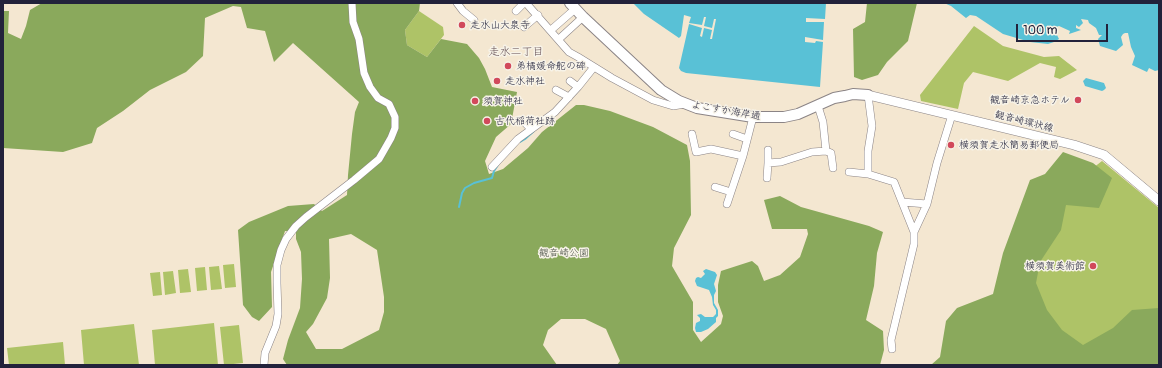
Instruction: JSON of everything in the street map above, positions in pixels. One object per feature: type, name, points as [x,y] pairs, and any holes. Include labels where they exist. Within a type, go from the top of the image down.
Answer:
[{"type":"highway","name":"よこすか海岸通","points":[[572,6],[661,90],[685,104],[697,108],[753,117],[784,118],[798,114],[834,98],[852,94],[868,95]]},
{"type":"main road","name":"観音崎環状線","points":[[868,95],[1074,145],[1104,154],[1159,201]]},
{"type":"street","points":[[264,365],[265,353],[276,326],[278,314],[277,265],[286,239],[306,216],[379,159],[392,138],[395,128],[395,117],[389,104],[378,98],[370,87],[364,74],[359,39],[353,22],[352,3]]},
{"type":"street","points":[[457,3],[463,11],[474,20]]},
{"type":"street","points":[[516,11],[525,3],[551,30],[569,52],[612,78],[653,100],[673,106],[685,104]]},
{"type":"street","points":[[551,30],[572,6]]},
{"type":"street","points":[[524,27],[538,16]]},
{"type":"street","points":[[559,40],[583,17]]},
{"type":"street","points":[[492,167],[518,139],[555,112],[594,67]]},
{"type":"street","points":[[570,81],[578,87]]},
{"type":"street","points":[[556,90],[569,97]]},
{"type":"street","points":[[653,100],[661,90]]},
{"type":"street","points":[[868,95],[872,126],[868,151],[868,174]]},
{"type":"street","points":[[818,106],[823,122],[826,151]]},
{"type":"street","points":[[727,204],[743,156],[753,117]]},
{"type":"street","points":[[914,232],[927,204],[951,118]]},
{"type":"street","points":[[523,121],[531,129]]},
{"type":"street","points":[[692,134],[696,152],[711,149],[743,156]]},
{"type":"street","points":[[733,134],[747,139]]},
{"type":"street","points":[[767,178],[768,150]]},
{"type":"street","points":[[768,163],[781,162],[812,152],[826,151],[831,153],[833,168]]},
{"type":"street","points":[[849,172],[868,174],[894,182],[914,232],[914,244],[891,340],[892,349]]},
{"type":"street","points":[[715,187],[731,192]]},
{"type":"street","points":[[902,202],[927,204]]},
{"type":"green space","name":"観音崎公園","points":[[42,3],[420,3],[419,11],[405,30],[407,45],[427,57],[441,39],[467,44],[479,58],[492,87],[517,92],[511,124],[496,137],[485,161],[489,174],[503,169],[528,148],[542,132],[576,105],[584,105],[610,111],[653,127],[687,145],[690,161],[691,215],[674,248],[672,266],[693,302],[693,330],[701,342],[721,324],[723,316],[718,302],[718,285],[721,271],[752,261],[758,266],[764,281],[780,275],[800,257],[808,234],[807,229],[772,229],[764,200],[780,196],[801,207],[869,226],[883,232],[877,253],[874,286],[866,320],[883,331],[884,350],[880,365],[617,365],[620,361],[606,329],[585,319],[561,319],[548,330],[543,345],[557,365],[287,365],[283,359],[288,340],[300,308],[302,279],[301,252],[296,239],[296,231],[285,231],[271,272],[272,307],[259,321],[252,317],[243,305],[238,230],[249,222],[288,206],[314,204],[322,211],[347,195],[352,134],[355,112],[359,102],[293,43],[274,62],[265,31],[247,28],[241,7],[233,6],[205,18],[203,56],[186,72],[150,90],[123,111],[97,128],[92,143],[63,152],[3,148],[3,11],[9,11],[8,33],[21,39],[30,10]],"holes":[[[351,234],[377,250],[384,297],[384,312],[379,330],[342,349],[316,349],[306,332],[313,324],[327,298],[330,278],[329,239]]]},
{"type":"green space","points":[[867,3],[917,3],[908,41],[887,62],[878,75],[862,80],[854,77],[853,29],[865,22]]},
{"type":"green space","points":[[419,11],[443,27],[444,35],[427,57],[407,45],[405,30]]},
{"type":"green space","points":[[974,26],[1003,46],[1044,57],[1059,56],[1077,70],[1060,79],[1054,77],[1056,67],[1040,63],[1008,81],[973,72],[964,83],[958,109],[921,101],[920,95]]},
{"type":"green space","points":[[1063,152],[1093,163],[1112,178],[1099,208],[1066,205],[1061,230],[1040,262],[1036,283],[1047,310],[1062,330],[1083,345],[1113,328],[1132,310],[1159,308],[1159,365],[931,365],[940,357],[946,321],[957,308],[993,294],[1003,253],[1030,180],[1045,174]]},
{"type":"green space","points":[[1102,161],[1159,208],[1159,365],[951,365],[1004,313],[1062,192]]},
{"type":"green space","points":[[234,264],[236,287],[225,288],[223,265]]},
{"type":"green space","points":[[219,266],[222,289],[211,290],[209,267]]},
{"type":"green space","points":[[205,267],[207,290],[197,291],[195,268]]},
{"type":"green space","points":[[188,269],[191,292],[180,293],[178,270]]},
{"type":"green space","points":[[173,271],[176,293],[165,295],[163,272]]},
{"type":"green space","points":[[160,272],[162,295],[153,296],[150,273]]},
{"type":"green space","points":[[214,323],[218,365],[155,365],[152,330]]},
{"type":"green space","points":[[134,324],[139,365],[84,365],[81,330]]},
{"type":"green space","points":[[239,325],[243,363],[224,365],[220,327]]},
{"type":"green space","points":[[63,342],[65,365],[9,365],[7,348]]},
{"type":"water","points":[[633,3],[826,3],[825,19],[806,18],[806,22],[824,22],[823,40],[805,37],[805,42],[823,42],[820,87],[686,73],[681,71],[679,68],[689,24],[702,28],[700,36],[702,37],[704,28],[712,30],[710,39],[712,39],[716,19],[714,19],[712,28],[704,26],[706,17],[704,17],[702,25],[689,23],[691,17],[684,15],[681,36],[679,38],[644,14]]},
{"type":"water","points":[[944,3],[1159,3],[1159,70],[1155,71],[1149,68],[1147,72],[1132,65],[1135,56],[1131,47],[1128,33],[1123,34],[1121,37],[1123,45],[1116,51],[1100,46],[1098,39],[1102,35],[1099,35],[1096,28],[1089,23],[1088,20],[1081,19],[1083,23],[1079,27],[1076,25],[1076,28],[1081,30],[1069,34],[1070,31],[1059,26],[1056,27],[1056,31],[1053,34],[1057,35],[1059,39],[1054,42],[1048,44],[1030,42],[1003,34],[976,16],[970,15],[966,18],[951,6]]},
{"type":"water","points":[[1086,78],[1104,83],[1106,88],[1102,91],[1085,86],[1083,81]]},
{"type":"water","points":[[706,269],[715,272],[717,275],[714,284],[716,291],[714,295],[714,303],[718,310],[718,316],[716,318],[716,322],[708,329],[701,332],[696,332],[696,323],[700,321],[700,318],[697,315],[701,314],[705,317],[713,317],[716,314],[709,290],[697,286],[695,281],[696,278],[701,278],[705,274],[703,271]]},
{"type":"waterway","points":[[520,142],[534,131]]},
{"type":"waterway","points":[[459,207],[462,193],[465,188],[474,183],[492,178],[498,165]]},
{"type":"place","name":"走水山大泉寺","points":[[462,25]]},
{"type":"place","name":"弟橘媛命舵の碑","points":[[508,66]]},
{"type":"place","name":"走水神社","points":[[497,81]]},
{"type":"place","name":"観音崎京急ホテル","points":[[1078,100]]},
{"type":"place","name":"須賀神社","points":[[475,101]]},
{"type":"place","name":"古代稲荷社跡","points":[[487,121]]},
{"type":"place","name":"横須賀走水簡易郵便局","points":[[951,145]]},
{"type":"place","name":"横須賀美術館","points":[[1093,266]]},
{"type":"district","name":"走水二丁目","points":[[516,52]]}]
